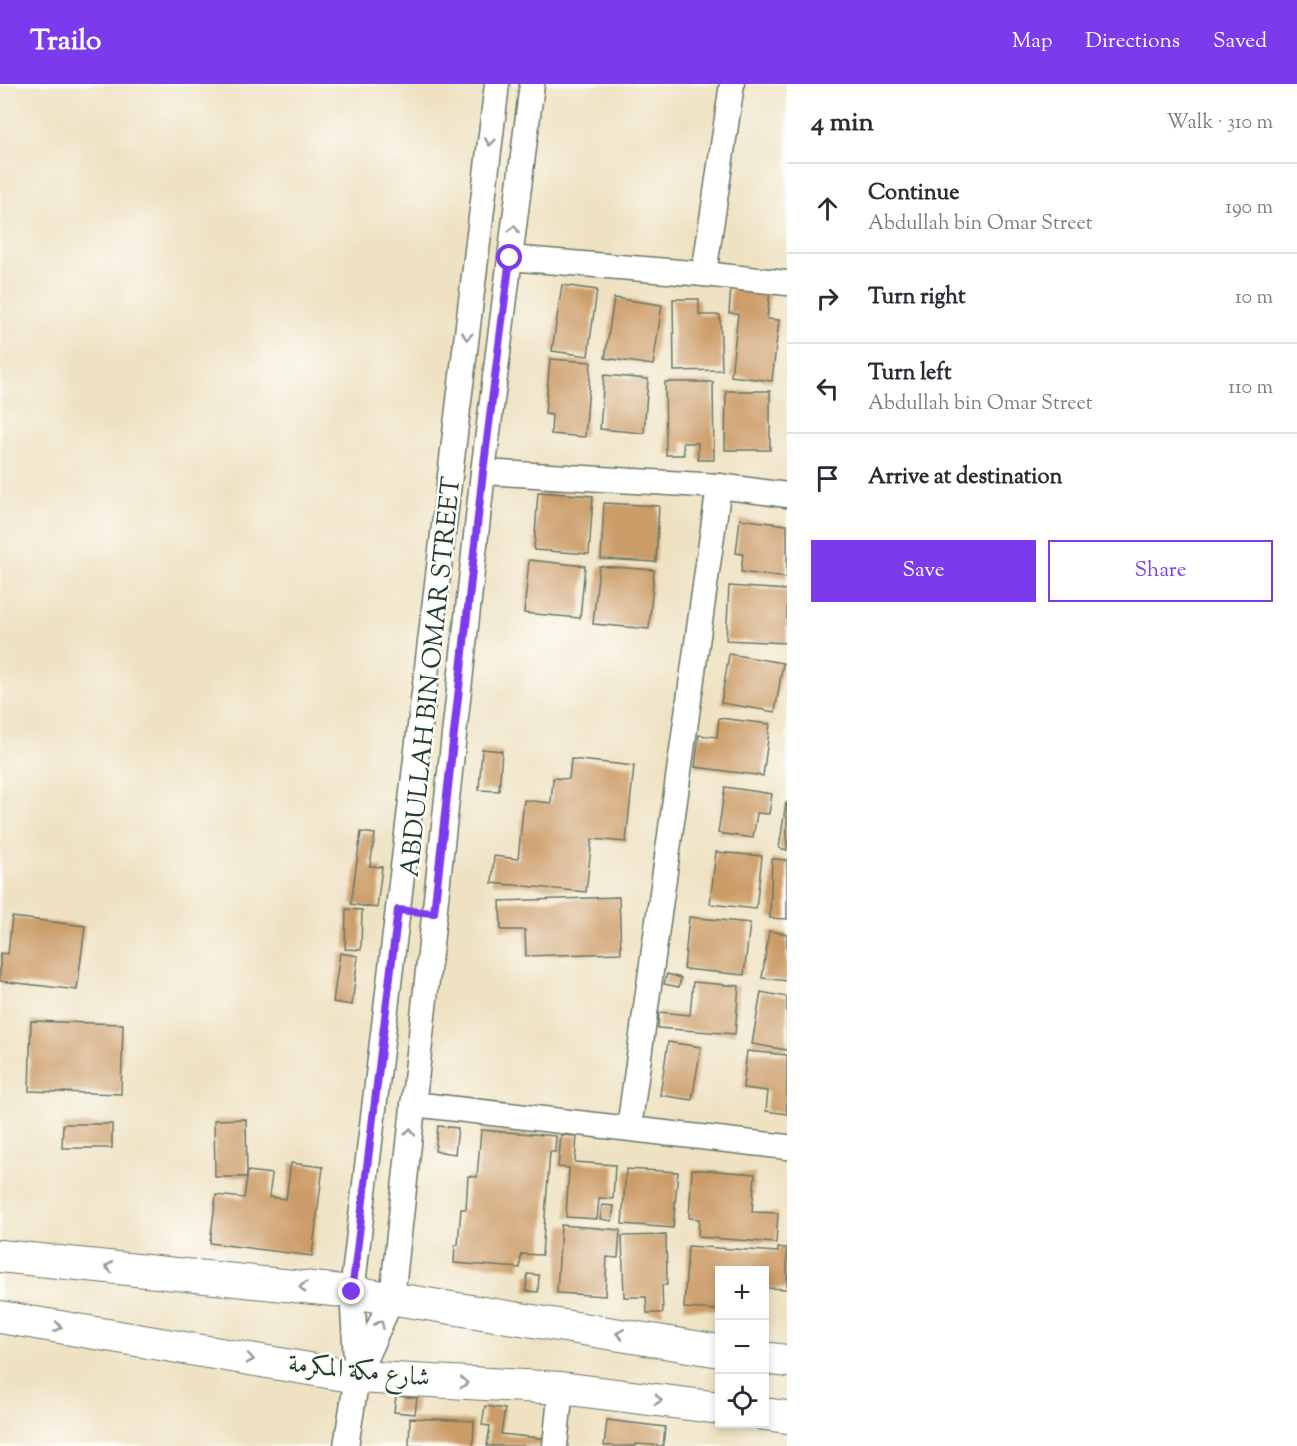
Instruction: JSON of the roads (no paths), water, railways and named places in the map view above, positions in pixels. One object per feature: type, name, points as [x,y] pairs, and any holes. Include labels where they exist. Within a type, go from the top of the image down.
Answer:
[{"type":"main road","points":[[0,1256],[352,1292],[715,1350]]},
{"type":"main road","name":"شارع مكة المكرمة","points":[[0,1317],[357,1377],[561,1388],[715,1407]]},
{"type":"main road","points":[[769,1359],[787,1361]]},
{"type":"main road","points":[[769,1415],[787,1417]]},
{"type":"street","name":"ABDULLAH BIN OMAR STREET","points":[[346,1446],[357,1377],[352,1292],[497,84]]},
{"type":"street","name":"ABDULLAH BIN OMAR STREET","points":[[357,1377],[392,1298],[483,472],[532,84]]},
{"type":"street","points":[[704,274],[732,84]]},
{"type":"street","points":[[510,258],[787,283]]},
{"type":"street","points":[[483,472],[719,486],[787,495]]},
{"type":"street","points":[[629,1128],[719,486]]},
{"type":"street","points":[[398,910],[434,913]]},
{"type":"street","points":[[413,1104],[787,1147]]},
{"type":"street","points":[[555,1446],[561,1388]]}]
